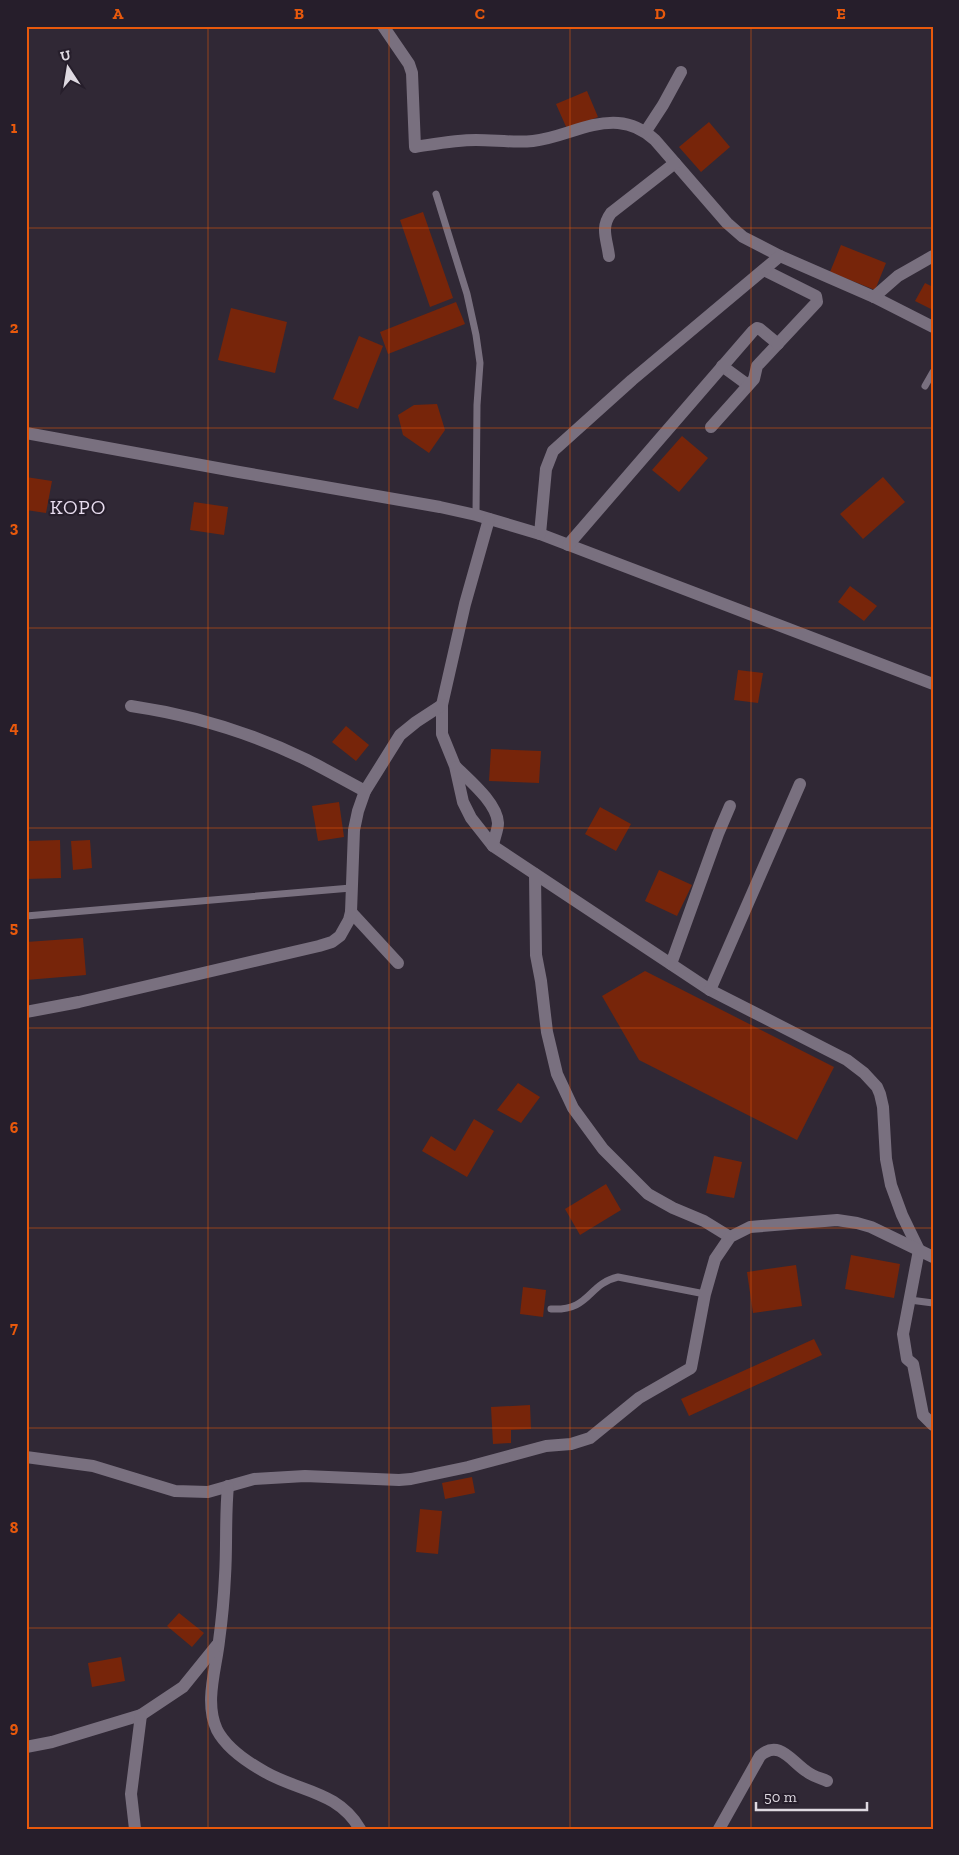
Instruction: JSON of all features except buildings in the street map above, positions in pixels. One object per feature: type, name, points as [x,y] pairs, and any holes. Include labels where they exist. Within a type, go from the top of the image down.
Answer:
[{"type":"street","points":[[383,26],[410,64],[415,147],[452,141],[532,141],[555,137],[590,125],[604,123],[631,124],[646,131],[732,227],[747,240],[874,297],[933,327]]},
{"type":"street","points":[[646,131],[681,72]]},
{"type":"street","points":[[609,256],[605,225],[607,219],[675,163]]},
{"type":"street","points":[[540,534],[546,469],[554,452],[632,380],[780,256]]},
{"type":"street","points":[[874,297],[898,276],[933,256]]},
{"type":"street","points":[[711,427],[754,379],[756,368],[812,309],[818,299],[816,296],[764,270]]},
{"type":"street","points":[[568,545],[757,328],[778,344]]},
{"type":"street","points":[[722,366],[748,385]]},
{"type":"street","points":[[26,432],[476,515],[540,534],[933,684]]},
{"type":"street","points":[[489,519],[465,604],[442,705],[442,734],[455,766],[466,809],[475,824],[493,846],[710,990],[847,1060],[877,1086],[883,1107],[886,1159],[891,1184],[902,1215],[919,1250],[903,1334],[908,1359],[913,1364],[923,1415],[933,1425]]},
{"type":"street","points":[[26,1012],[79,1002],[332,942],[340,936],[351,912],[354,830],[365,791],[400,735],[442,705]]},
{"type":"street","points":[[131,706],[195,718],[245,734],[308,760],[365,791]]},
{"type":"street","points":[[455,766],[484,796],[497,814],[498,826],[495,831],[493,846]]},
{"type":"street","points":[[710,990],[800,784]]},
{"type":"street","points":[[671,964],[730,806]]},
{"type":"street","points":[[535,874],[536,955],[541,981],[546,1032],[557,1074],[573,1108],[603,1149],[648,1194],[673,1208],[704,1221],[730,1237]]},
{"type":"street","points":[[351,912],[398,963]]},
{"type":"street","points":[[26,1457],[93,1466],[175,1491],[208,1492],[254,1479],[305,1476],[399,1480],[468,1467],[546,1446],[571,1444],[590,1438],[639,1398],[691,1368],[705,1294],[715,1259],[730,1237],[750,1227],[837,1220],[857,1223],[933,1257]]},
{"type":"street","points":[[228,1486],[227,1558],[219,1643],[214,1668],[213,1718],[222,1737],[240,1756],[267,1774],[323,1795],[338,1804],[353,1817],[360,1829]]},
{"type":"street","points":[[26,1747],[52,1742],[141,1715],[183,1687],[219,1643]]},
{"type":"street","points":[[135,1829],[131,1794],[141,1715]]},
{"type":"street","points":[[719,1829],[760,1756],[768,1751],[781,1751],[805,1771],[827,1781]]},
{"type":"lane","points":[[436,194],[467,294],[480,363],[477,405],[476,515]]},
{"type":"lane","points":[[925,386],[933,372]]},
{"type":"lane","points":[[26,916],[352,888]]},
{"type":"lane","points":[[551,1309],[564,1309],[576,1306],[604,1283],[618,1277],[705,1294]]},
{"type":"lane","points":[[910,1300],[933,1303]]},
{"type":"district","name":"KOPO","points":[[78,507]]}]
